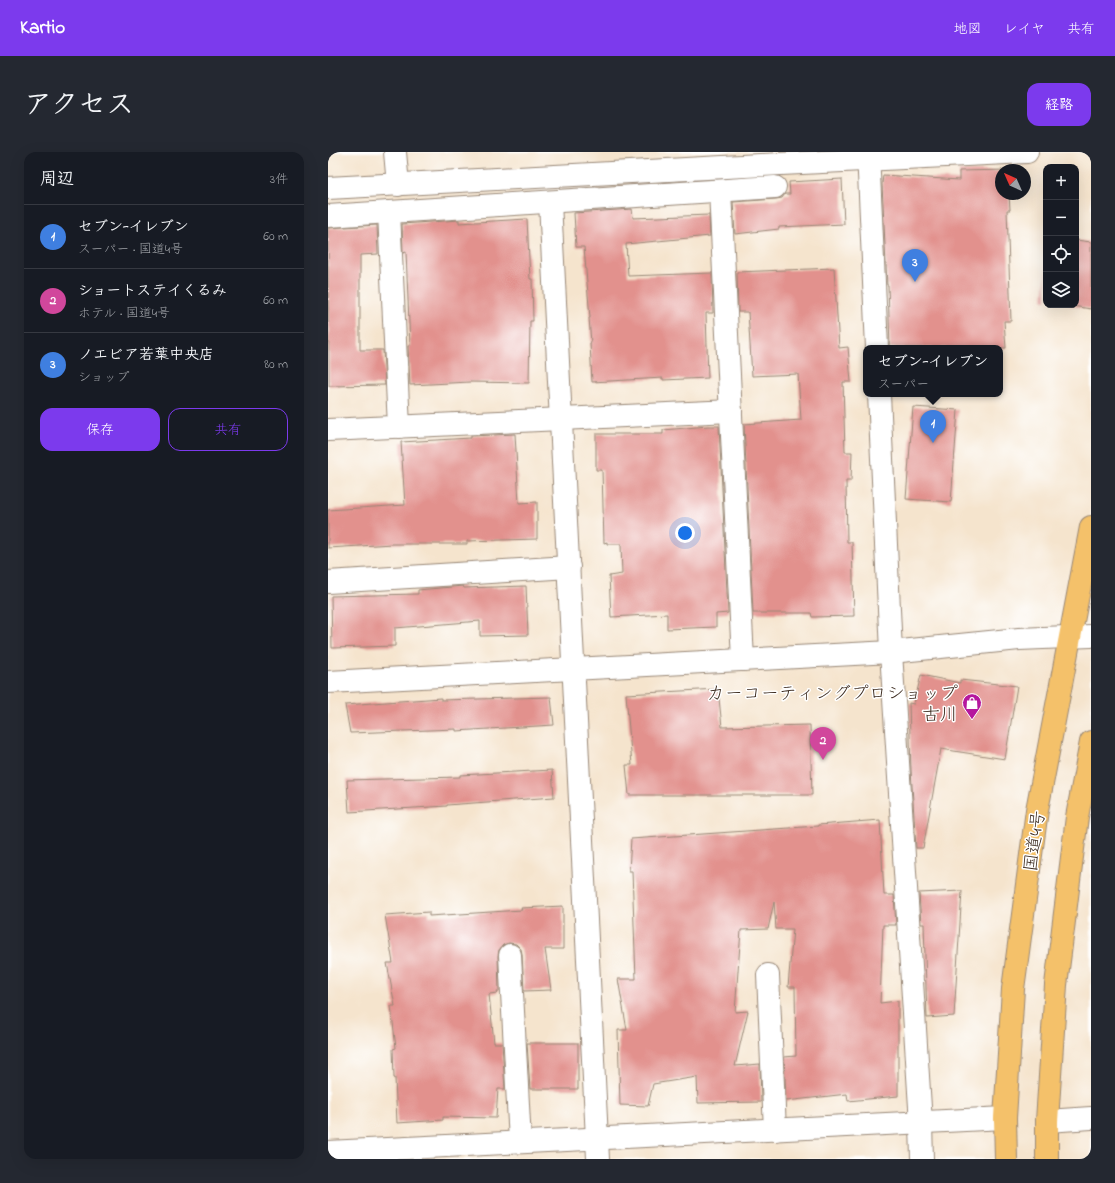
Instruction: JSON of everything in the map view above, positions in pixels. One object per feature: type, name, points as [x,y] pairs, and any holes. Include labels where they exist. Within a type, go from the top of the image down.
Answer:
[{"type":"highway","name":"国道4号","points":[[1006,1159],[1005,1118],[1013,989],[1036,818],[1081,636],[1091,527]]},
{"type":"highway","points":[[1047,1159],[1056,985],[1077,817],[1091,742]]},
{"type":"street","points":[[395,152],[398,185]]},
{"type":"street","points":[[328,188],[398,185],[781,158],[1027,152]]},
{"type":"street","points":[[868,156],[877,345]]},
{"type":"street","points":[[328,216],[775,187]]},
{"type":"street","points":[[720,191],[743,660]]},
{"type":"street","points":[[550,202],[598,1149]]},
{"type":"street","points":[[389,212],[399,427]]},
{"type":"street","points":[[879,397],[891,652],[922,1159]]},
{"type":"street","points":[[328,430],[731,411]]},
{"type":"street","points":[[328,582],[569,568]]},
{"type":"street","points":[[328,682],[891,652],[1018,639],[1081,636]]},
{"type":"street","points":[[510,955],[520,1142]]},
{"type":"street","points":[[768,974],[775,1130]]},
{"type":"street","points":[[328,1152],[520,1142],[598,1149],[775,1130],[1005,1118]]},
{"type":"street","points":[[1048,1121],[1091,1118]]},
{"type":"building","points":[[995,170],[995,200],[1009,200],[1010,210],[1007,210],[1011,321],[1004,321],[1006,348],[1003,348],[1003,345],[890,345],[882,184],[883,175],[959,180],[959,171]]},
{"type":"building","points":[[842,179],[844,224],[779,227],[779,229],[735,234],[733,202],[782,198],[785,194],[790,194],[789,182]]},
{"type":"building","points":[[632,209],[633,218],[709,215],[710,236],[626,244],[628,276],[712,273],[713,313],[706,313],[708,378],[663,380],[663,378],[592,382],[590,318],[584,247],[576,247],[574,213]]},
{"type":"building","points":[[527,219],[530,279],[532,279],[533,321],[530,321],[529,383],[470,382],[410,385],[406,252],[403,253],[402,224],[459,220],[459,223]]},
{"type":"building","points":[[377,225],[378,254],[360,255],[360,350],[383,350],[385,385],[329,386],[328,228]]},
{"type":"building","points":[[1079,240],[1091,242],[1091,309],[1079,307]]},
{"type":"building","points":[[834,268],[839,348],[848,347],[851,382],[843,382],[845,452],[852,452],[851,481],[846,481],[847,542],[852,542],[854,616],[812,617],[811,613],[753,613],[744,424],[801,420],[798,374],[752,376],[748,312],[738,312],[737,272]]},
{"type":"building","points":[[913,407],[958,410],[951,502],[906,499]]},
{"type":"building","points":[[719,426],[728,613],[716,614],[716,627],[667,629],[667,614],[611,617],[609,576],[622,574],[621,544],[604,543],[602,470],[596,470],[596,434],[663,434],[663,430]]},
{"type":"building","points":[[515,434],[519,503],[537,502],[537,539],[467,541],[467,544],[392,544],[328,548],[328,510],[405,505],[401,442]]},
{"type":"building","points":[[463,586],[464,588],[526,586],[528,635],[480,636],[480,621],[395,628],[395,646],[332,648],[331,596],[418,594],[418,590]]},
{"type":"building","points":[[921,675],[960,683],[960,680],[1017,686],[1005,759],[941,749],[923,848],[916,848],[911,770],[909,703],[914,704]]},
{"type":"building","points":[[718,689],[722,727],[810,725],[812,795],[629,795],[626,765],[632,765],[626,694]]},
{"type":"building","points":[[551,697],[554,725],[456,731],[456,729],[350,733],[345,705],[441,698],[441,700]]},
{"type":"building","points":[[552,770],[554,797],[349,812],[347,780],[460,777],[460,775]]},
{"type":"building","points":[[880,820],[884,895],[894,895],[896,925],[883,925],[880,1003],[898,1001],[898,1096],[848,1101],[847,1094],[786,1101],[784,1057],[796,1056],[795,987],[788,987],[793,929],[776,929],[774,902],[768,929],[741,930],[735,1012],[748,1011],[735,1066],[760,1064],[761,1102],[698,1103],[697,1077],[653,1084],[648,1106],[620,1105],[618,1030],[627,1030],[618,979],[636,979],[632,871],[629,871],[631,839],[818,826]]},
{"type":"building","points":[[962,891],[954,1016],[927,1018],[924,924],[921,924],[919,893]]},
{"type":"building","points":[[563,906],[563,949],[545,949],[551,990],[524,991],[521,949],[516,944],[509,943],[503,945],[499,950],[499,991],[497,991],[498,993],[489,994],[494,1043],[502,1043],[505,1089],[498,1089],[496,1118],[443,1117],[443,1120],[397,1123],[393,1049],[396,1048],[391,1006],[395,1006],[387,963],[393,963],[385,915],[429,912],[429,916]]},
{"type":"building","points":[[527,1043],[578,1043],[578,1089],[530,1089]]},
{"type":"place","name":"ノエビア若葉中央店","points":[[915,282]]},
{"type":"place","name":"セブン-イレブン","points":[[933,443]]},
{"type":"place","name":"カーコーティングプロショップ 古川","points":[[972,720]]},
{"type":"place","name":"ショートステイくるみ","points":[[823,760]]}]
